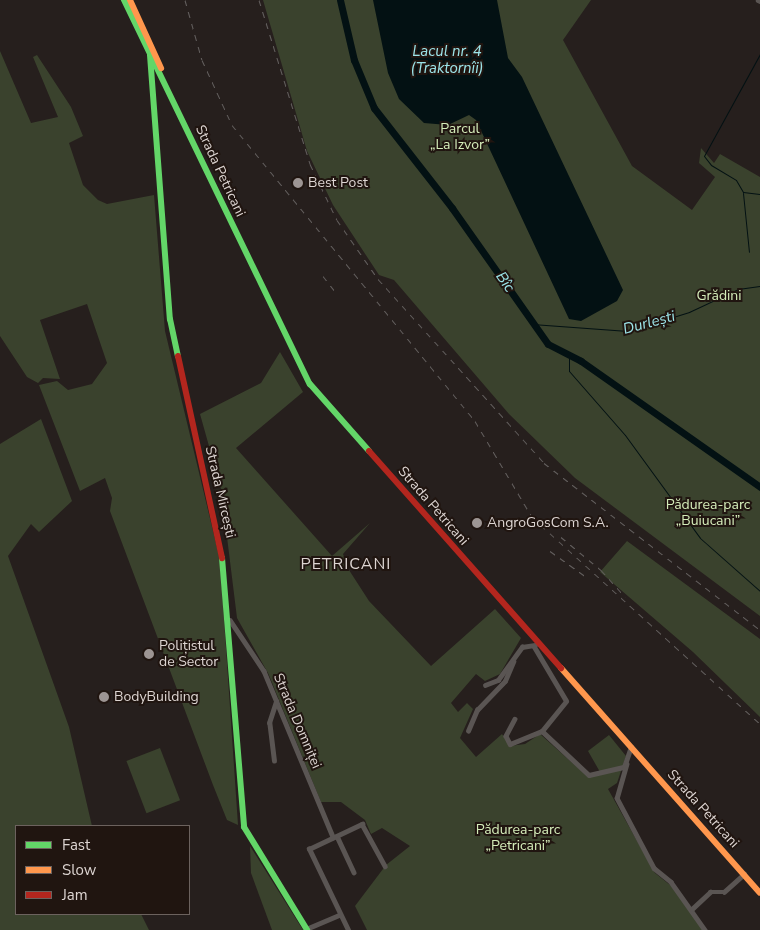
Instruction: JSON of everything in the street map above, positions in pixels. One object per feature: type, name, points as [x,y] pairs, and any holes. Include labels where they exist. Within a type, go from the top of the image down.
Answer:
[{"type":"main road","name":"Strada Petricani","points":[[124,0],[150,55],[167,85]]},
{"type":"main road","name":"Strada Petricani","points":[[130,0],[167,85],[298,368],[536,645],[631,747],[760,893]]},
{"type":"main road","name":"Strada Mircești","points":[[150,44],[171,328],[217,529],[230,620],[244,828],[307,929]]},
{"type":"street","name":"Strada Domniței","points":[[230,620],[264,671],[335,836],[354,872]]},
{"type":"street","points":[[468,731],[477,710],[505,681],[522,647],[536,645],[566,697],[542,731],[510,744],[506,736],[515,719]]},
{"type":"street","points":[[485,685],[498,680],[513,662]]},
{"type":"street","points":[[274,761],[269,723],[276,701]]},
{"type":"street","points":[[542,731],[586,774],[627,764]]},
{"type":"street","points":[[631,747],[616,795],[654,868],[692,909],[705,930]]},
{"type":"street","points":[[348,930],[309,849],[335,836],[364,825],[385,866]]},
{"type":"street","points":[[692,909],[712,891],[724,892],[744,874]]},
{"type":"street","points":[[307,929],[340,915]]},
{"type":"green space","name":"Parcul „La Izvor”","points":[[263,0],[591,0],[563,40],[632,166],[692,210],[715,177],[699,163],[701,148],[714,163],[720,154],[760,177],[760,616],[575,478],[509,414],[394,280],[379,275],[333,205],[307,151]]},
{"type":"green space","points":[[0,51],[31,123],[58,117],[33,57],[37,55],[71,107],[83,136],[69,143],[83,185],[98,200],[107,204],[154,195],[165,331],[220,560],[238,825],[227,820],[213,785],[110,511],[112,498],[105,478],[80,491],[39,385],[57,381],[68,390],[92,384],[107,363],[87,304],[40,320],[60,379],[43,378],[38,383],[27,377],[0,336]]},
{"type":"green space","name":"Pădurea-parc „Petricani”","points":[[280,352],[303,392],[236,448],[332,556],[370,523],[343,554],[349,570],[369,601],[431,666],[495,609],[521,638],[500,674],[485,681],[476,674],[451,703],[458,712],[467,703],[473,709],[460,738],[476,757],[502,734],[510,746],[525,744],[540,734],[588,777],[600,772],[588,751],[609,735],[626,756],[617,783],[608,789],[655,873],[675,889],[703,930],[367,930],[355,906],[386,865],[410,846],[382,828],[371,834],[365,820],[341,802],[321,802],[268,673],[237,618],[227,537],[215,490],[221,489],[200,414],[261,383]]},
{"type":"green space","points":[[41,419],[72,501],[39,532],[31,524],[8,556],[69,727],[92,825],[15,825],[15,915],[142,915],[149,930],[0,930],[0,444]]},
{"type":"green space","points":[[627,541],[760,639],[760,717],[693,652],[600,572]]},
{"type":"green space","points":[[160,748],[180,800],[146,813],[126,761]]},
{"type":"green space","points":[[250,846],[303,930],[272,930],[251,873]]},
{"type":"water","name":"Lacul nr. 4 (Traktornîi)","points":[[373,0],[497,0],[508,58],[522,77],[623,290],[617,301],[581,321],[569,319],[476,120],[469,115],[448,125],[424,123],[399,99],[388,73]]},
{"type":"waterway","name":"Bîc","points":[[340,0],[354,60],[374,108],[452,208],[548,344],[581,361],[760,487]]},
{"type":"waterway","points":[[760,54],[704,156],[711,165],[736,180],[743,192],[760,194]]},
{"type":"waterway","points":[[743,193],[749,252]]},
{"type":"waterway","name":"Durlești","points":[[532,324],[628,331],[689,312],[738,289],[760,286]]},
{"type":"waterway","points":[[569,357],[569,371],[625,435],[700,538],[760,591]]},
{"type":"railway","points":[[185,0],[202,60],[232,125],[475,421],[532,517],[760,724]]},
{"type":"railway","points":[[259,0],[310,164],[337,220],[378,279],[544,463],[760,630]]},
{"type":"railway","points":[[323,276],[337,294]]},
{"type":"railway","points":[[561,537],[601,570],[625,597]]},
{"type":"railway","points":[[550,551],[585,576]]},
{"type":"traffic: fast","points":[[124,0],[310,384],[369,451]]},
{"type":"traffic: fast","points":[[150,55],[170,319],[178,356]]},
{"type":"traffic: fast","points":[[222,558],[244,827],[307,930]]},
{"type":"traffic: slow","points":[[130,0],[161,68]]},
{"type":"traffic: slow","points":[[561,668],[760,893]]},
{"type":"traffic: jam","points":[[178,356],[222,558]]},
{"type":"traffic: jam","points":[[369,451],[561,668]]},
{"type":"place","name":"Best Post","points":[[298,183]]},
{"type":"place","name":"AngroGosCom S.A.","points":[[477,523]]},
{"type":"place","name":"Polițistul de Sector","points":[[149,654]]},
{"type":"place","name":"BodyBuilding","points":[[104,697]]},
{"type":"district","name":"PETRICANI","points":[[346,564]]},
{"type":"park label","name":"Grădini","points":[[719,296]]},
{"type":"park label","name":"Pădurea-parc „Buiucani”","points":[[708,514]]}]
